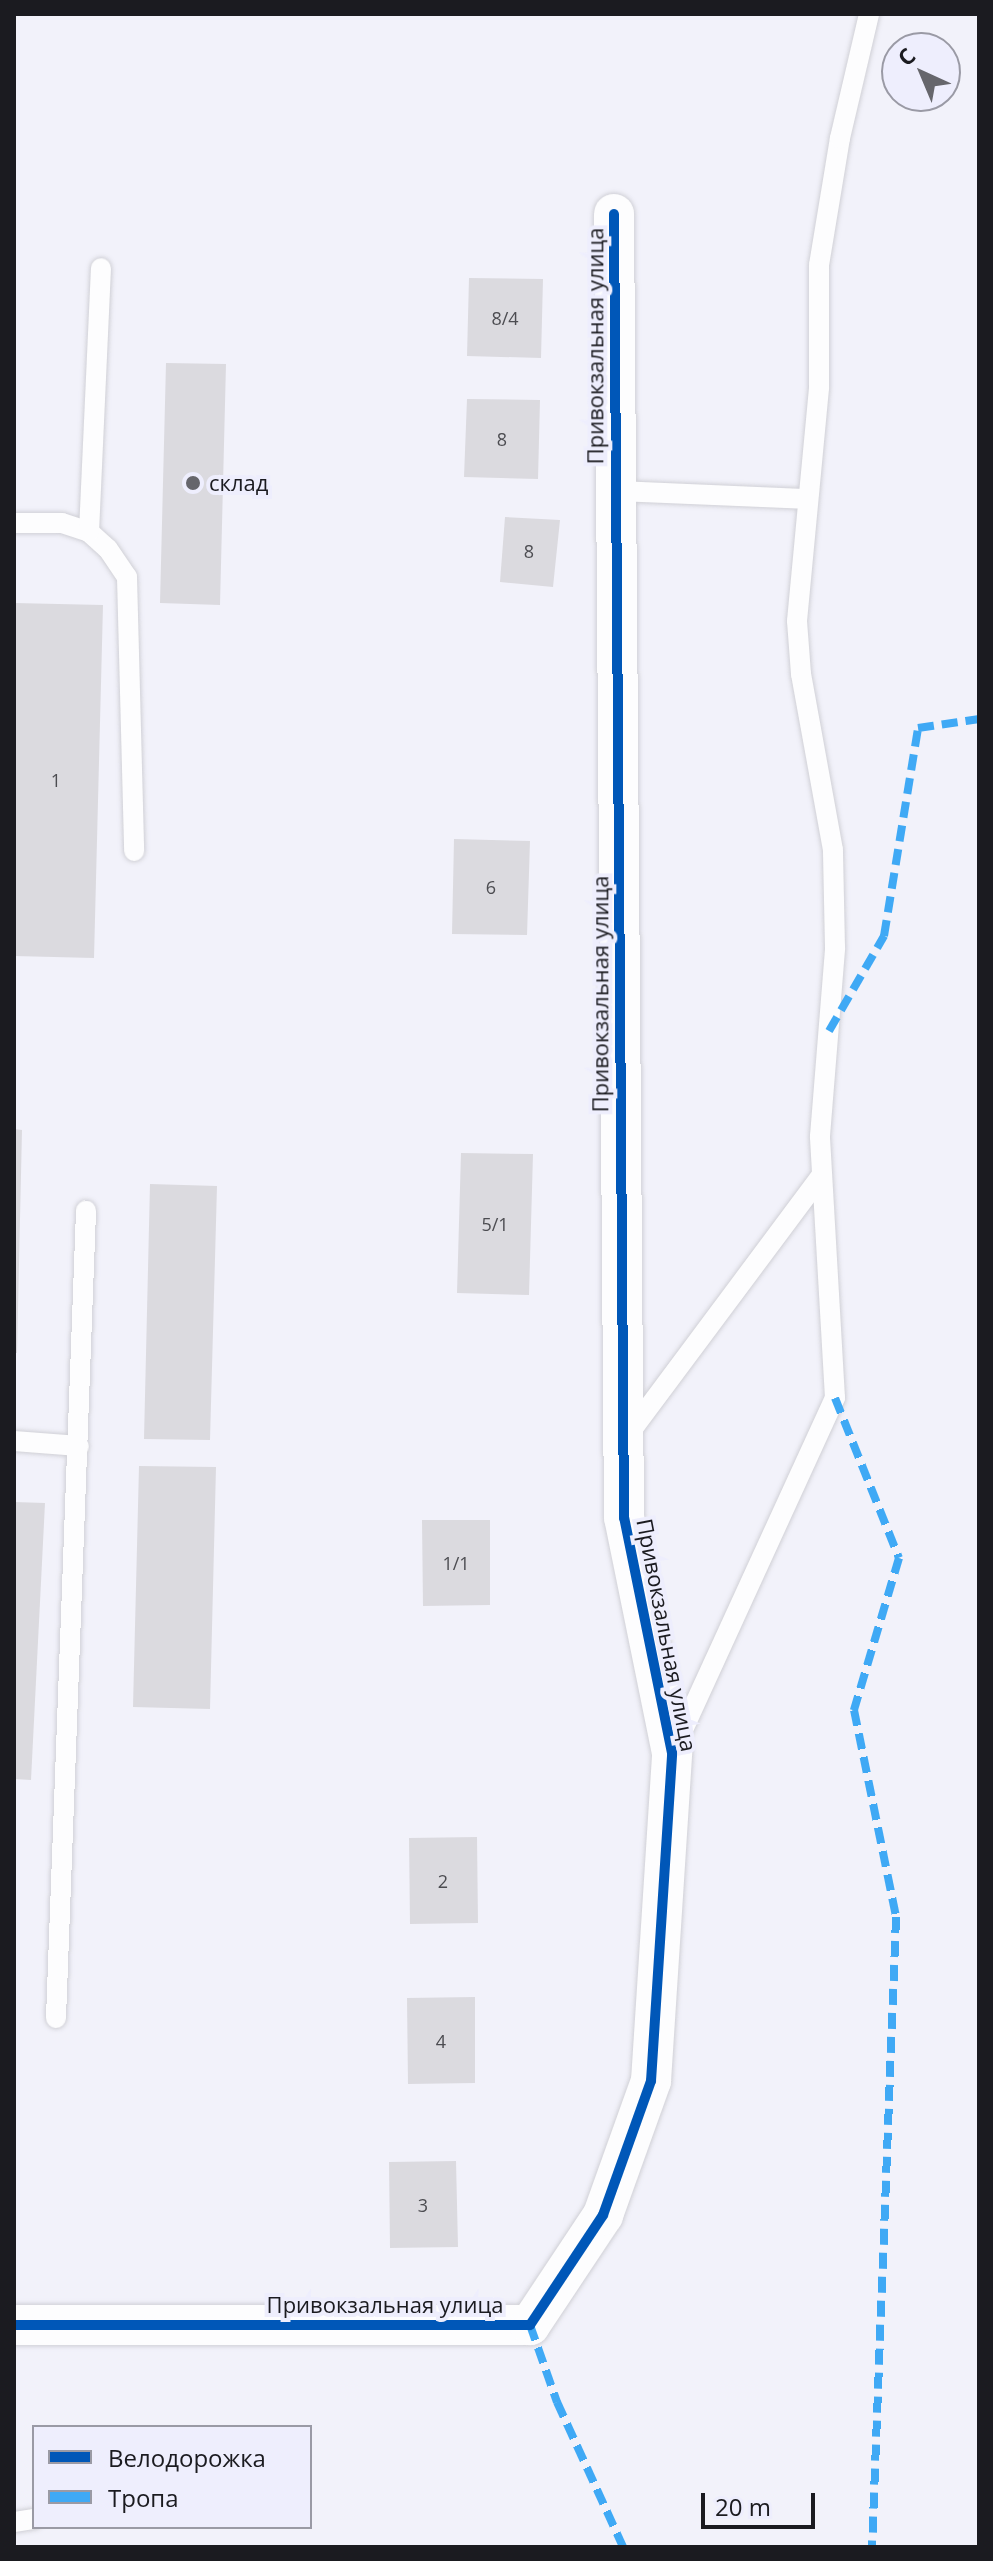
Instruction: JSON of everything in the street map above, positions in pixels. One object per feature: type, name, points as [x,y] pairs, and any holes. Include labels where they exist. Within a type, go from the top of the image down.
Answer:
[{"type":"street","name":"Привокзальная улица","points":[[14,2325],[530,2325],[603,2215],[651,2081],[672,1753],[624,1518],[614,214]]},
{"type":"lane","points":[[672,1753],[835,1398],[820,1136],[835,948],[833,850],[801,674],[797,621],[806,499],[819,387],[819,265],[840,138],[869,14]]},
{"type":"lane","points":[[89,532],[101,268]]},
{"type":"lane","points":[[616,491],[806,499]]},
{"type":"lane","points":[[14,523],[62,523],[89,532],[108,549],[127,577],[134,851]]},
{"type":"lane","points":[[623,1442],[821,1176]]},
{"type":"lane","points":[[56,2018],[86,1211]]},
{"type":"lane","points":[[14,1441],[79,1446]]},
{"type":"building","points":[[469,278],[543,279],[541,358],[467,356]]},
{"type":"building","name":"склад","points":[[166,363],[226,364],[220,605],[160,603]]},
{"type":"building","points":[[467,399],[540,400],[538,479],[464,477]]},
{"type":"building","points":[[505,517],[560,520],[553,587],[500,582]]},
{"type":"building","points":[[14,603],[103,605],[94,958],[14,956]]},
{"type":"building","points":[[454,839],[530,841],[527,935],[452,934]]},
{"type":"building","points":[[14,1129],[22,1130],[17,1353],[14,1353]]},
{"type":"building","points":[[461,1153],[533,1154],[529,1295],[457,1293]]},
{"type":"building","points":[[150,1184],[217,1186],[210,1440],[144,1439]]},
{"type":"building","points":[[139,1466],[216,1467],[210,1709],[133,1707]]},
{"type":"building","points":[[14,1502],[45,1503],[31,1780],[14,1779]]},
{"type":"building","points":[[422,1520],[490,1520],[490,1605],[423,1606]]},
{"type":"building","points":[[477,1837],[478,1923],[410,1924],[409,1838]]},
{"type":"building","points":[[475,1997],[475,2083],[408,2084],[407,1998]]},
{"type":"building","points":[[456,2161],[458,2247],[390,2248],[389,2162]]},
{"type":"marked path","points":[[829,1031],[884,936],[918,728],[979,719]]},
{"type":"marked path","points":[[835,1398],[899,1558],[854,1710],[896,1917],[872,2547]]},
{"type":"marked path","points":[[530,2325],[557,2402],[623,2547]]},
{"type":"cycle path","points":[[14,2325],[530,2325],[603,2215],[651,2081],[672,1753],[624,1518],[614,214]]},
{"type":"place","name":"склад","points":[[193,483]]}]
